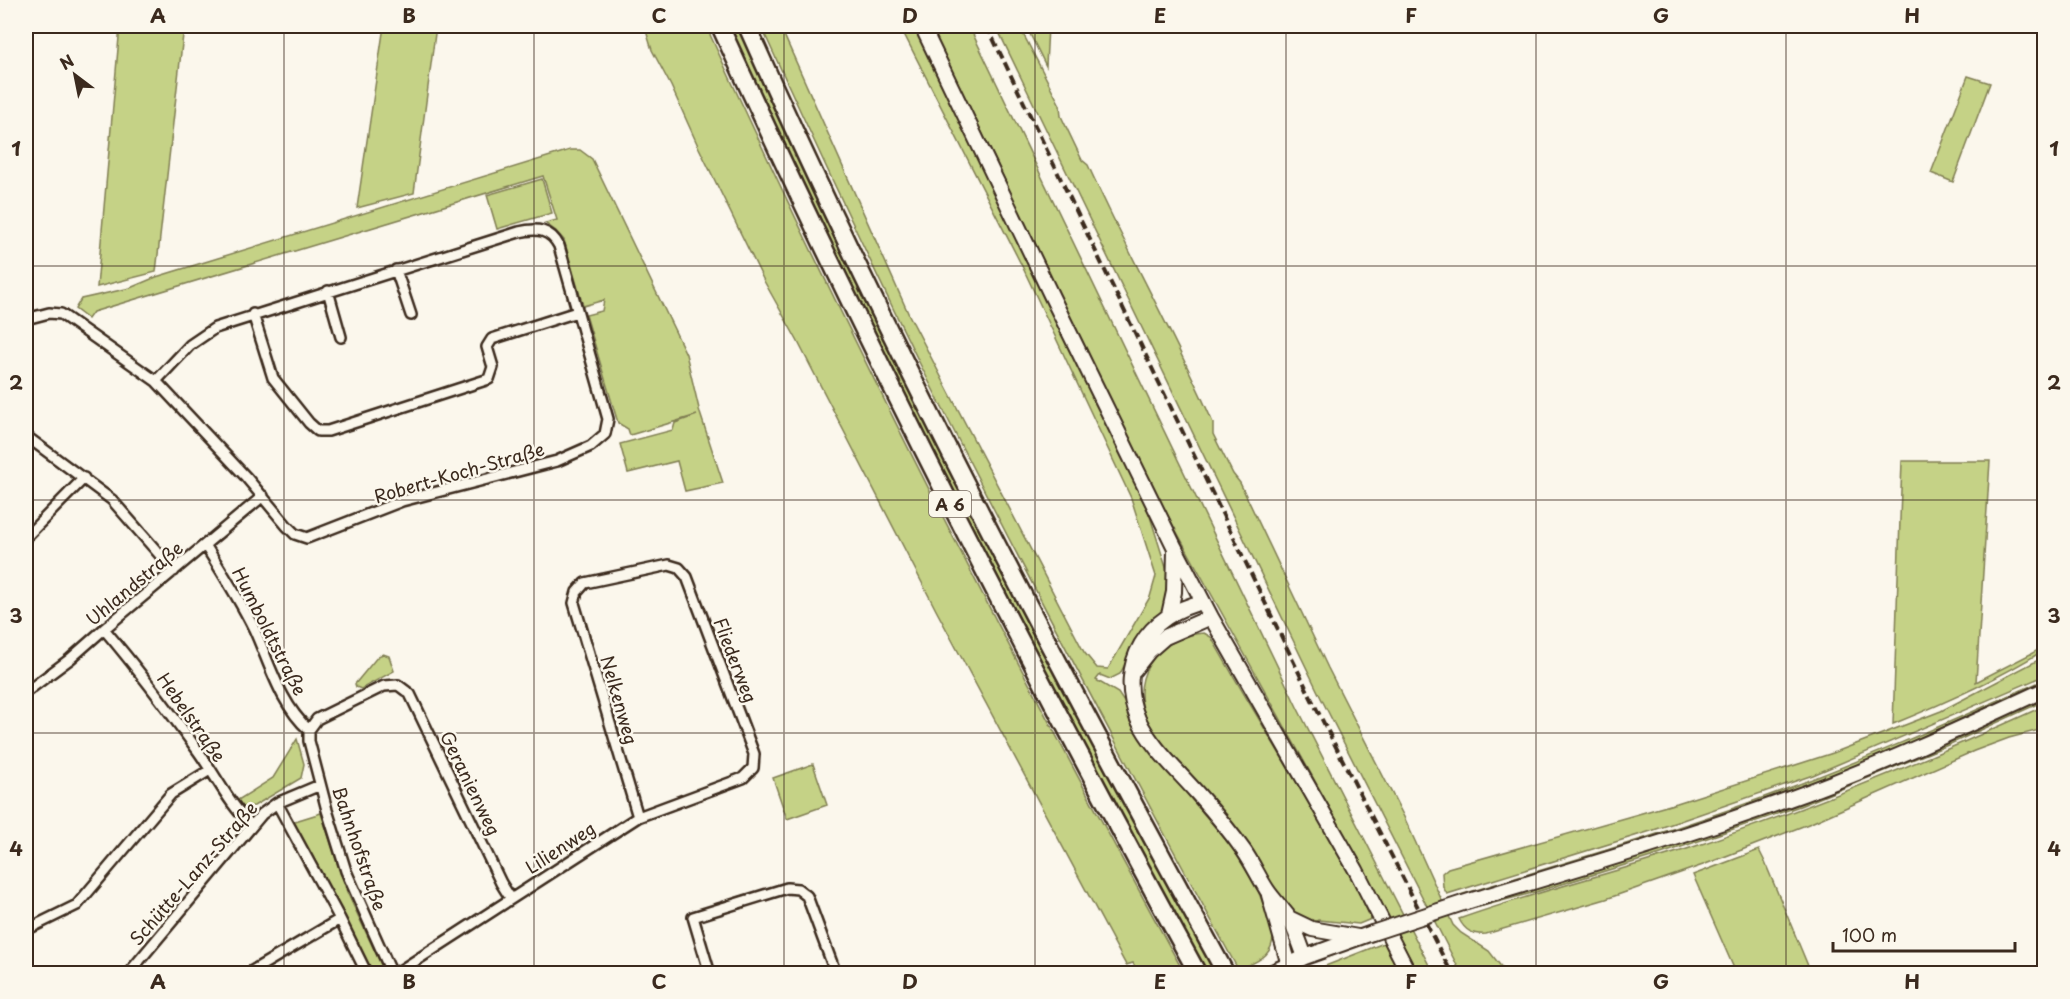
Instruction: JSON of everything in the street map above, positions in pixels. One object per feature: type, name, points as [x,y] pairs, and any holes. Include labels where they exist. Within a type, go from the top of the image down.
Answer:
[{"type":"highway","name":"A 6","points":[[720,26],[817,235],[923,452],[1043,686],[1198,974]]},
{"type":"highway","name":"A 6","points":[[747,26],[838,222],[945,441],[1120,780],[1226,974]]},
{"type":"main road","points":[[922,26],[998,180],[1048,289],[1203,603],[1356,870],[1409,974]]},
{"type":"main road","points":[[1169,615],[1174,592],[1175,548]]},
{"type":"main road","points":[[1203,603],[1188,606],[1169,615],[1155,626],[1139,646],[1134,658],[1132,699],[1137,716],[1146,732],[1234,838],[1267,890],[1289,918],[1305,957]]},
{"type":"main road","points":[[1133,672],[1149,651],[1165,637],[1211,617]]},
{"type":"main road","points":[[1269,974],[1305,957],[1366,935],[1666,841],[1791,798],[1900,755],[2044,690]]},
{"type":"main road","points":[[1267,890],[1288,965]]},
{"type":"main road","points":[[1289,918],[1312,929],[1366,935]]},
{"type":"street","points":[[156,381],[202,336],[215,328],[253,314],[531,229],[549,233],[559,246],[577,312],[492,339],[488,347],[494,367],[489,379],[328,430],[318,431],[273,378],[253,314]]},
{"type":"street","points":[[396,270],[411,315]]},
{"type":"street","points":[[328,291],[341,337]]},
{"type":"street","name":"Robert-Koch-Straße","points":[[263,496],[295,534],[307,538],[402,501],[557,461],[591,446],[605,434],[608,419],[577,312]]},
{"type":"street","points":[[26,319],[49,313],[61,314],[156,381],[263,496]]},
{"type":"street","points":[[26,435],[112,500],[174,571]]},
{"type":"street","points":[[26,537],[84,478]]},
{"type":"street","name":"Uhlandstraße","points":[[26,692],[70,659],[263,496]]},
{"type":"street","name":"Humboldtstraße","points":[[205,545],[246,614],[267,664],[287,702],[299,721],[309,730]]},
{"type":"street","name":"Nelkenweg","points":[[638,817],[574,603],[577,592],[585,583],[669,565],[679,568]]},
{"type":"street","name":"Fliederweg","points":[[679,568],[687,577],[754,754],[753,768]]},
{"type":"street","name":"Hebelstraße","points":[[104,629],[156,693],[237,812],[252,826]]},
{"type":"street","name":"Geranienweg","points":[[309,730],[317,719],[384,686],[398,685],[410,694],[501,883],[511,899]]},
{"type":"street","name":"Bahnhofstraße","points":[[309,730],[309,741],[346,871],[393,974]]},
{"type":"street","name":"Lilienweg","points":[[393,974],[638,817],[743,778],[753,768]]},
{"type":"street","points":[[26,930],[77,905],[171,794],[210,770]]},
{"type":"street","name":"Schütte-Lanz-Straße","points":[[128,974],[262,814],[277,803],[321,785]]},
{"type":"street","points":[[277,803],[367,974]]},
{"type":"street","points":[[710,974],[693,917],[787,888],[798,889],[807,896],[836,974]]},
{"type":"street","points":[[247,974],[340,919]]},
{"type":"green space","points":[[120,26],[184,26],[156,272],[97,287]]},
{"type":"green space","points":[[384,26],[436,26],[414,193],[357,208]]},
{"type":"green space","points":[[647,26],[706,26],[819,266],[936,504],[1058,740],[1184,973],[1138,973],[1133,963],[1126,965],[936,610],[797,340],[764,281],[652,50]]},
{"type":"green space","points":[[729,26],[738,26],[793,147],[908,386],[1090,739],[1216,973],[1207,973],[1068,715],[966,519],[855,294]]},
{"type":"green space","points":[[761,26],[780,26],[909,315],[1084,652],[1097,668],[1108,669],[1150,597],[1156,576],[1131,498],[1023,268],[900,26],[916,26],[1148,510],[1169,577],[1166,604],[1138,638],[1120,674],[1110,679],[1100,675],[1096,680],[1118,693],[1124,702],[1129,720],[1141,740],[1232,847],[1257,888],[1274,932],[1273,940],[1265,956],[1243,968],[1246,973],[1240,973],[1199,898],[998,517],[920,364]]},
{"type":"green space","points":[[930,26],[969,26],[1298,709],[1433,973],[1418,973],[1341,828],[1158,498],[1069,320],[997,163]]},
{"type":"green space","points":[[996,26],[1019,26],[1060,105],[1061,116],[1082,160],[1088,165],[1198,390],[1213,423],[1213,434],[1240,483],[1328,668],[1405,819],[1453,925],[1461,933],[1489,951],[1506,973],[1461,973],[1321,698]]},
{"type":"green space","points":[[1026,26],[1048,26],[1046,66]]},
{"type":"green space","points":[[1968,76],[1990,83],[1953,182],[1931,173]]},
{"type":"green space","points":[[570,150],[580,150],[592,159],[686,354],[700,413],[723,483],[685,491],[677,461],[628,473],[620,444],[673,430],[675,423],[697,415],[630,435],[628,429],[618,423],[586,315],[602,311],[604,300],[583,306],[564,240],[545,223],[557,220],[543,176],[93,312],[88,319],[75,309],[81,299],[130,288],[156,277]]},
{"type":"green space","points":[[542,179],[552,213],[497,229],[487,195]]},
{"type":"green space","points":[[1902,461],[1990,461],[1976,682],[2044,647],[2044,650],[1970,690],[1893,724]]},
{"type":"green space","points":[[1204,633],[1211,637],[1327,834],[1365,900],[1363,902],[1371,919],[1359,924],[1318,920],[1313,923],[1295,914],[1278,894],[1246,842],[1152,729],[1145,715],[1141,693],[1145,672],[1158,654],[1169,644],[1190,635]]},
{"type":"green space","points":[[383,654],[389,656],[394,671],[361,689],[356,687],[355,684],[378,656]]},
{"type":"green space","points":[[2044,657],[2044,676],[1813,775],[1651,831],[1447,894],[1443,887],[1442,873],[1448,868],[1677,803],[1833,753],[1941,711]]},
{"type":"green space","points":[[2044,680],[2044,683],[1942,729],[1768,799],[1615,850],[1461,897],[1460,895],[1648,837],[1795,786]]},
{"type":"green space","points":[[2044,699],[2044,701],[1948,745],[1800,806],[1661,854],[1536,892],[1467,910],[1646,855],[1780,809],[1881,770]]},
{"type":"green space","points":[[2044,706],[2043,729],[1974,751],[1811,823],[1703,865],[1606,899],[1486,934],[1470,931],[1459,919],[1690,848],[1780,816],[1913,764]]},
{"type":"green space","points":[[297,739],[304,764],[301,778],[254,806],[243,807],[238,800],[273,778]]},
{"type":"green space","points":[[813,764],[827,805],[787,819],[773,778]]},
{"type":"green space","points":[[321,813],[347,892],[385,973],[372,973],[292,822]]},
{"type":"green space","points":[[1759,850],[1811,973],[1736,973],[1693,875]]},
{"type":"green space","points":[[1384,943],[1391,957],[1395,957],[1403,974],[1305,974]]},
{"type":"railway","points":[[987,26],[1313,702],[1452,974]]}]
